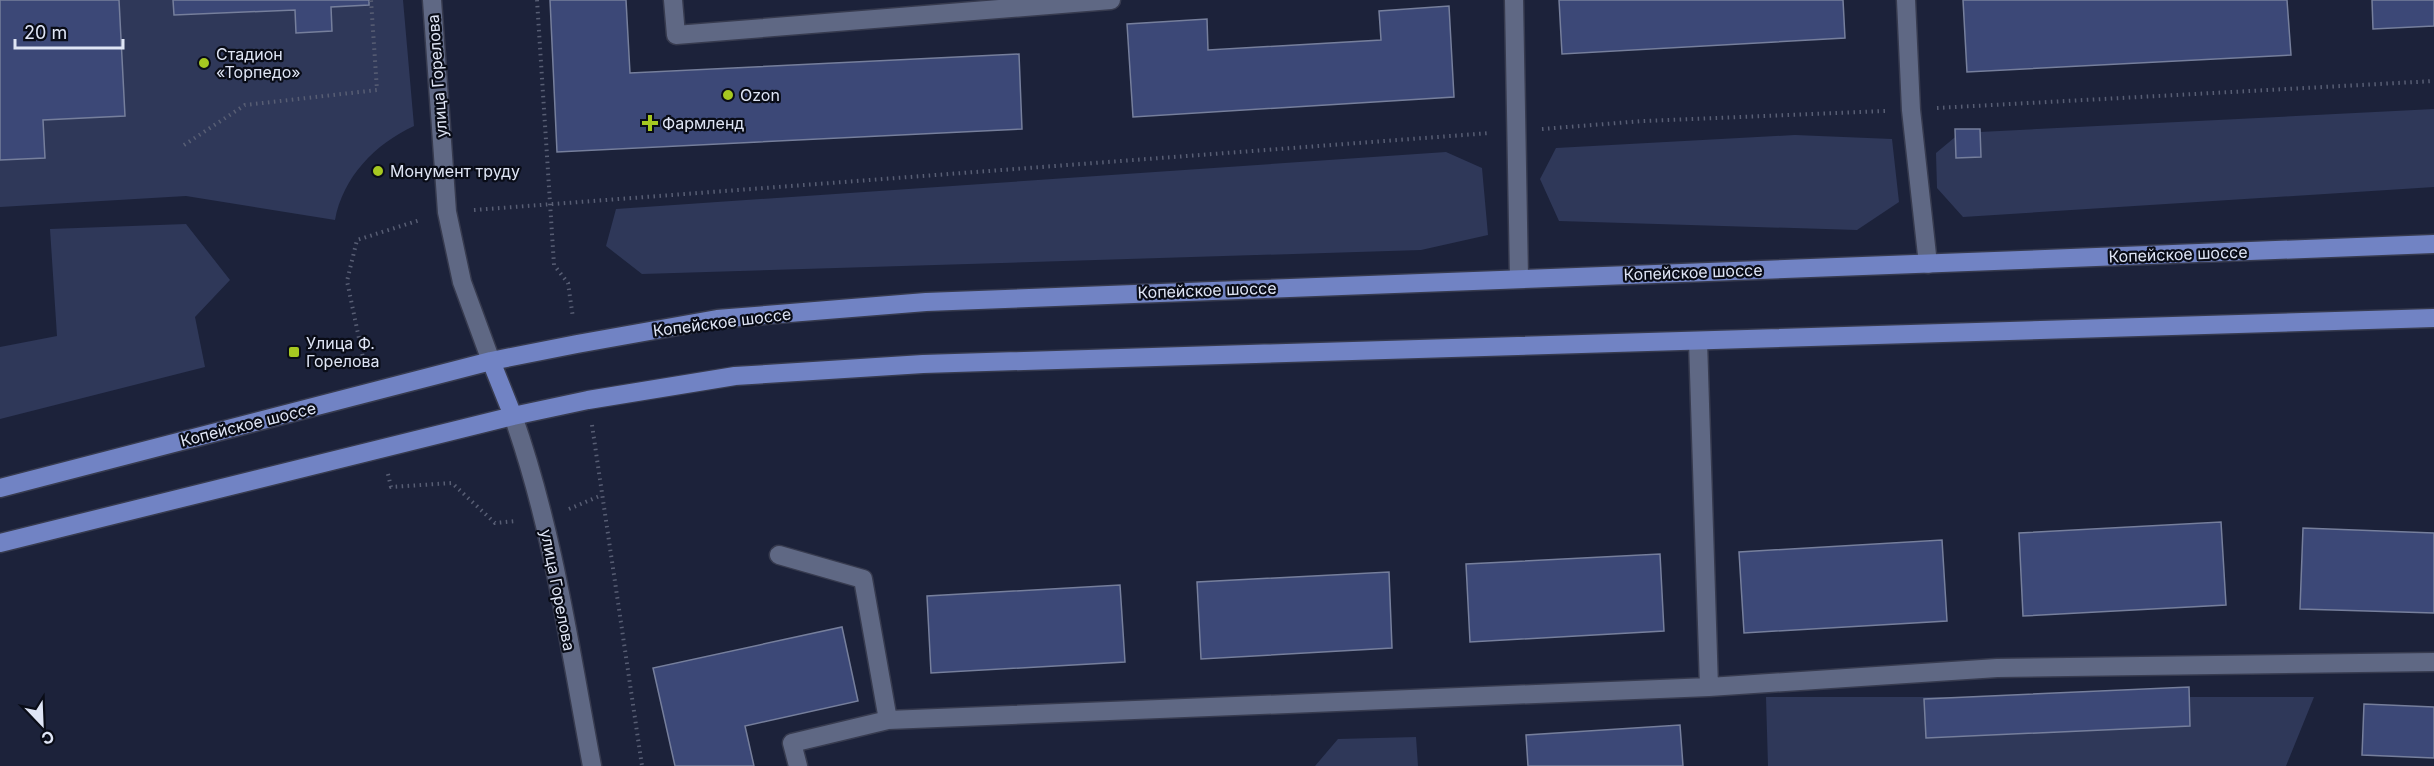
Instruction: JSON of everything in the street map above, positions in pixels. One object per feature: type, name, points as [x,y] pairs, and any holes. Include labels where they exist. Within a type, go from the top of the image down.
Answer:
[{"type":"main road","name":"Копейское шоссе","points":[[0,488],[491,361],[717,319],[926,302],[2434,244]]},
{"type":"main road","points":[[0,543],[513,416],[588,400],[735,376],[923,364],[2434,318]]},
{"type":"main road","points":[[491,361],[513,416]]},
{"type":"street","name":"улица Горелова","points":[[432,0],[447,212],[462,282],[491,361]]},
{"type":"street","points":[[674,0],[676,35],[1111,0]]},
{"type":"street","points":[[1514,0],[1519,278]]},
{"type":"street","points":[[1906,0],[1911,110],[1928,264]]},
{"type":"street","points":[[1698,341],[1709,687]]},
{"type":"street","name":"улица Горелова","points":[[513,416],[530,465],[544,519],[592,766]]},
{"type":"street","points":[[778,555],[863,579],[888,720]]},
{"type":"street","points":[[798,766],[792,742],[888,720],[1709,687],[1997,668],[2434,662]]},
{"type":"path","points":[[184,145],[245,105],[376,90],[371,0]]},
{"type":"path","points":[[537,0],[554,265],[568,283],[577,344]]},
{"type":"path","points":[[371,393],[347,281],[357,240],[447,212],[1643,121],[1911,110],[2434,81]]},
{"type":"path","points":[[588,400],[642,766]]},
{"type":"path","points":[[382,448],[391,487],[452,483],[495,523],[544,519],[602,495]]},
{"type":"shaded area","name":"Стадион «Торпедо»","points":[[0,0],[403,0],[414,126],[386,142],[363,164],[345,190],[335,220],[186,196],[0,207]]},
{"type":"shaded area","points":[[2434,109],[2434,187],[1963,217],[1937,188],[1936,153],[1960,133]]},
{"type":"shaded area","points":[[1795,135],[1892,139],[1899,202],[1857,230],[1559,221],[1540,179],[1556,148]]},
{"type":"shaded area","points":[[1446,152],[1482,168],[1488,235],[1421,250],[642,274],[606,246],[616,209]]},
{"type":"shaded area","points":[[186,224],[230,280],[195,317],[205,367],[0,419],[0,347],[57,336],[50,229]]},
{"type":"shaded area","points":[[1766,697],[2314,697],[2286,766],[1768,766]]},
{"type":"shaded area","points":[[1416,737],[1418,766],[1315,766],[1338,739]]},
{"type":"building","points":[[0,0],[119,0],[125,116],[43,120],[45,158],[0,160]]},
{"type":"building","points":[[173,0],[369,0],[369,5],[331,7],[332,31],[296,33],[295,10],[174,15]]},
{"type":"building","points":[[550,0],[626,0],[630,73],[1019,54],[1022,129],[557,152]]},
{"type":"building","points":[[1559,0],[1843,0],[1845,38],[1562,54]]},
{"type":"building","points":[[1963,0],[2287,0],[2291,55],[1967,72]]},
{"type":"building","points":[[2372,0],[2434,0],[2434,26],[2373,29]]},
{"type":"building","points":[[1449,6],[1454,97],[1133,117],[1127,24],[1207,19],[1208,50],[1381,40],[1379,11]]},
{"type":"building","points":[[1955,129],[1980,129],[1981,157],[1956,158]]},
{"type":"building","points":[[2221,522],[2226,605],[2023,616],[2019,533]]},
{"type":"building","points":[[2303,528],[2434,533],[2434,613],[2300,609]]},
{"type":"building","points":[[1942,540],[1947,621],[1744,633],[1739,552]]},
{"type":"building","points":[[1660,554],[1664,631],[1470,642],[1466,564]]},
{"type":"building","points":[[1389,572],[1392,648],[1201,659],[1197,582]]},
{"type":"building","points":[[1120,585],[1125,662],[931,673],[927,596]]},
{"type":"building","points":[[842,627],[858,701],[745,726],[754,766],[675,766],[653,668]]},
{"type":"building","points":[[2189,687],[2190,726],[1926,738],[1924,699]]},
{"type":"building","points":[[2364,704],[2434,707],[2434,758],[2362,755]]},
{"type":"building","points":[[1680,725],[1683,766],[1528,766],[1526,735]]},
{"type":"place","name":"Стадион «Торпедо»","points":[[204,63]]},
{"type":"place","name":"Ozon","points":[[728,95]]},
{"type":"place","name":"Фармленд","points":[[650,123]]},
{"type":"place","name":"Монумент труду","points":[[378,171]]},
{"type":"place","name":"Улица Ф. Горелова","points":[[294,352]]}]
